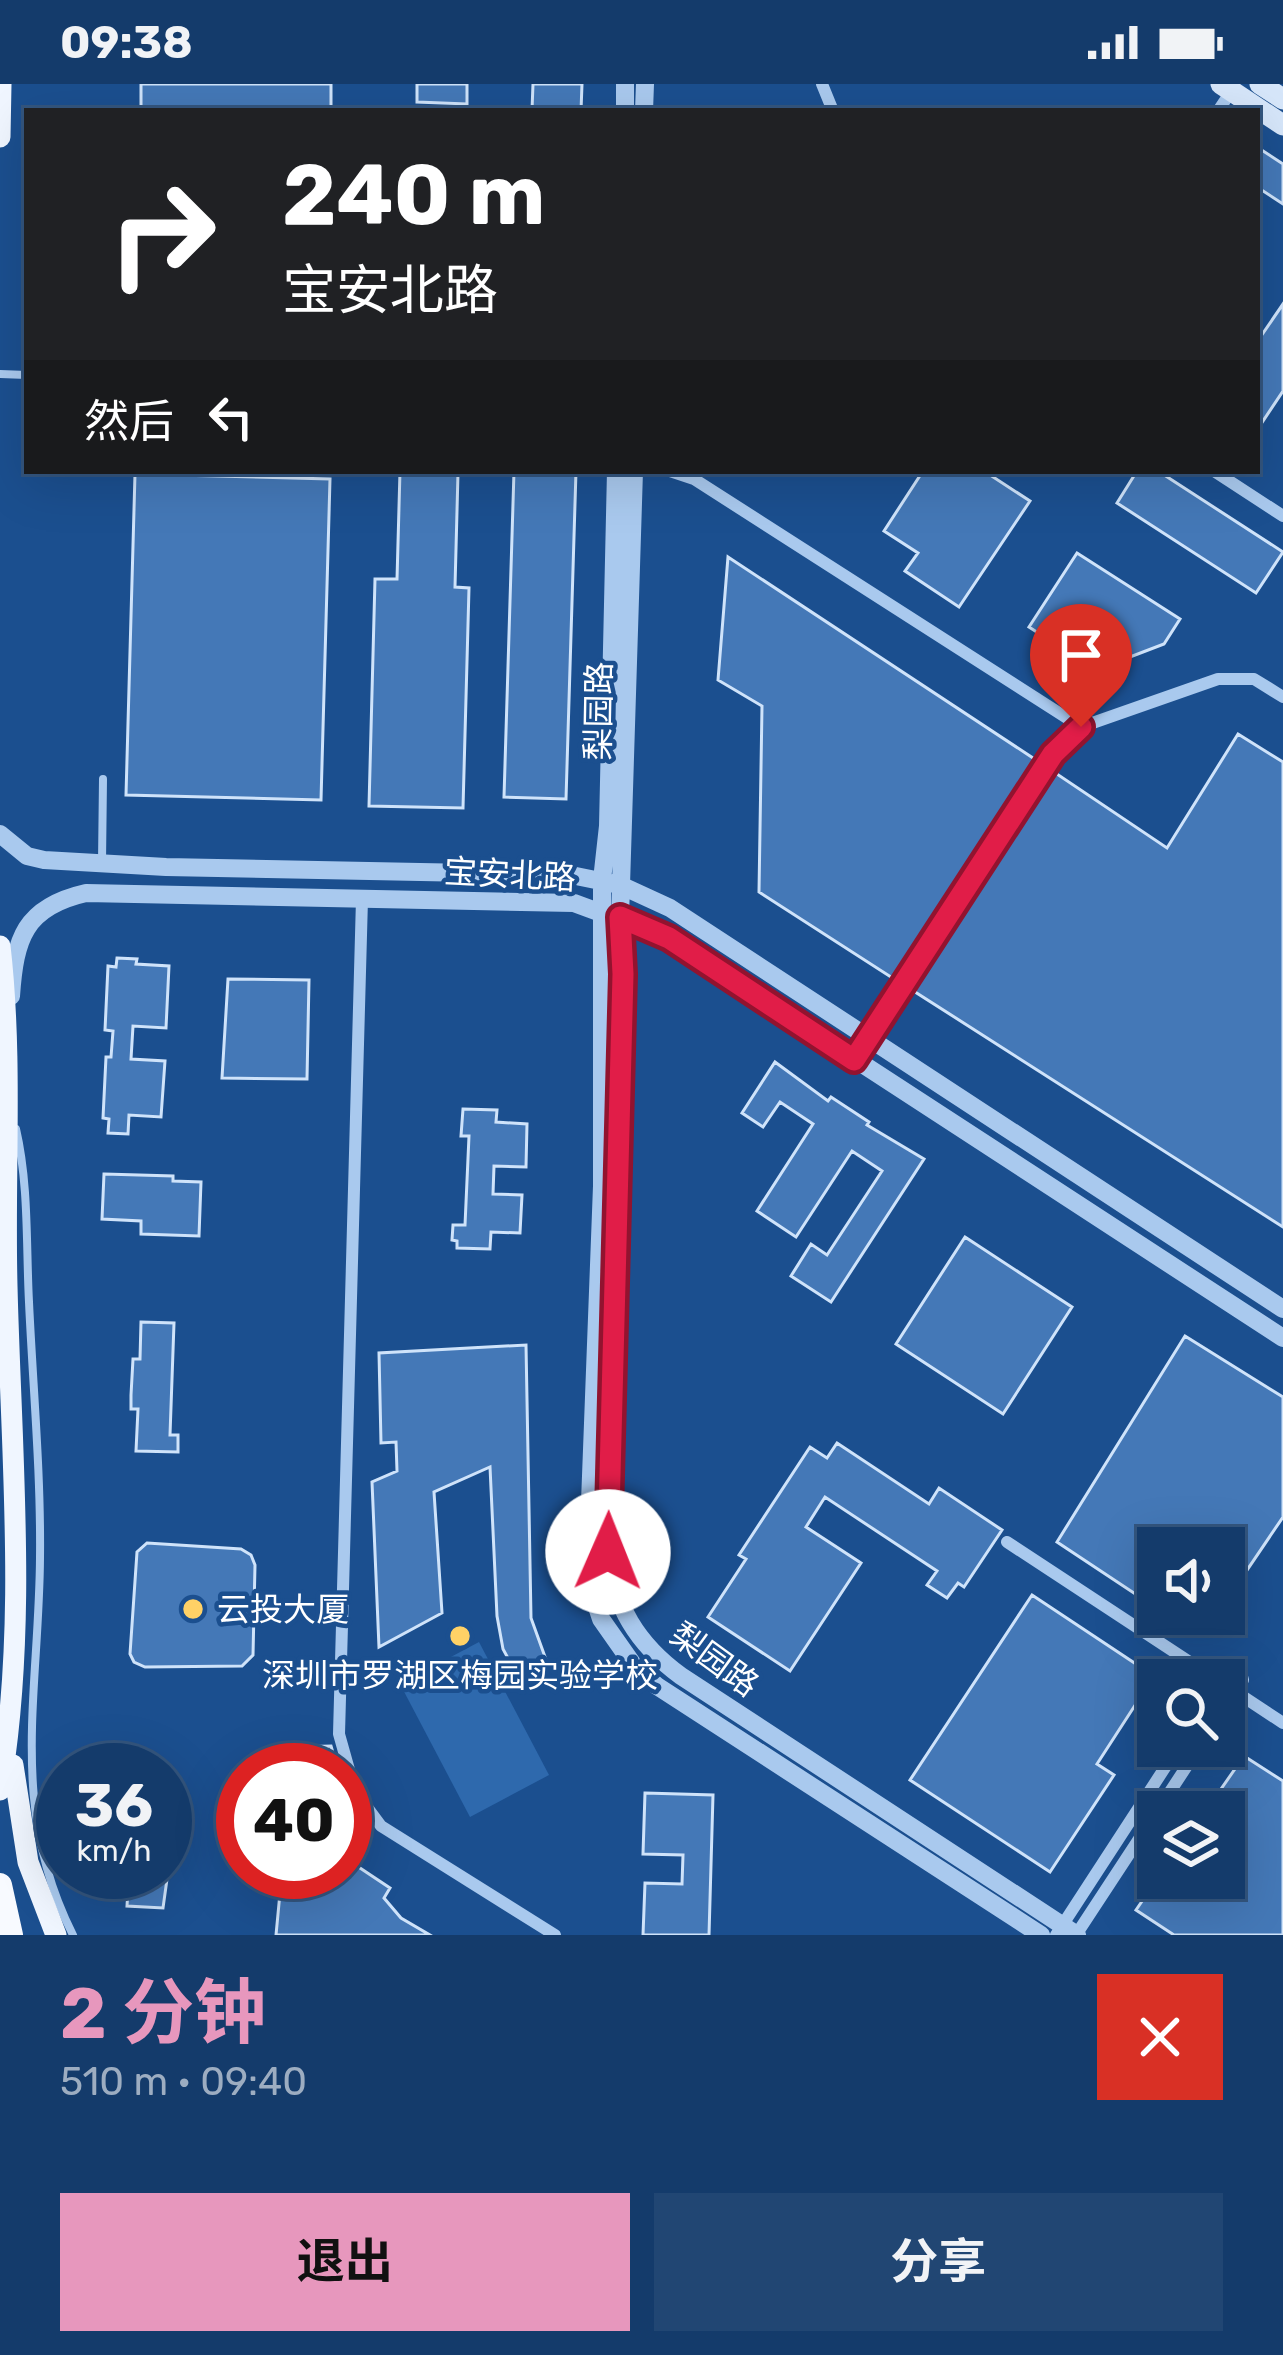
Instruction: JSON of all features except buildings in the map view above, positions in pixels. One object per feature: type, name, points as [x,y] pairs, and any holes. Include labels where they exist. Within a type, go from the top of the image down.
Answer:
[{"type":"highway","points":[[0,1885],[11,1935]]},
{"type":"main road","points":[[0,137],[1,84]]},
{"type":"main road","points":[[1229,86],[1269,93],[1283,124]]},
{"type":"main road","points":[[0,946],[8,1042],[6,1282],[16,1480],[10,1728],[0,1790]]},
{"type":"main road","points":[[10,1728],[24,1842],[38,1894],[60,1932]]},
{"type":"street","name":"梨园路","points":[[616,474],[608,826],[612,915],[588,1555],[591,1589],[601,1619],[634,1666],[657,1686],[1041,1935]]},
{"type":"street","name":"梨园路","points":[[611,883],[634,474]]},
{"type":"street","points":[[679,474],[694,479],[1081,727]]},
{"type":"street","points":[[1219,474],[1283,516]]},
{"type":"street","points":[[854,1060],[1053,754],[1081,727],[1218,679],[1254,679],[1283,698]]},
{"type":"street","name":"宝安北路","points":[[0,835],[27,856],[102,864],[556,874],[611,883],[670,908],[1283,1309]]},
{"type":"street","name":"宝安北路","points":[[8,1042],[12,974],[22,931],[64,898],[86,893],[574,903],[669,938],[1283,1338]]},
{"type":"street","points":[[362,899],[339,1734],[355,1790],[381,1826],[555,1935]]},
{"type":"street","name":"梨园路","points":[[612,915],[623,974],[608,1552],[618,1604],[646,1648],[681,1676],[1069,1933]]},
{"type":"street","points":[[1007,1542],[1187,1659]]},
{"type":"street","points":[[1245,1697],[1283,1723]]},
{"type":"street","points":[[1069,1933],[1166,1767]]},
{"type":"street","points":[[1069,1933],[1185,1767]]},
{"type":"lane","points":[[102,864],[103,779]]},
{"type":"lane","points":[[7,1088],[20,1143],[39,1468],[40,1560],[29,1769],[35,1827],[60,1932]]},
{"type":"shaded area","points":[[479,1642],[549,1775],[470,1817],[400,1684]]},
{"type":"place","name":"云投大厦","points":[[193,1609]]},
{"type":"place","name":"深圳市罗湖区梅园实验学校","points":[[460,1636]]},
{"type":"route","points":[[608,1552],[623,974],[620,917],[669,938],[854,1060],[1053,754],[1081,727]]}]
